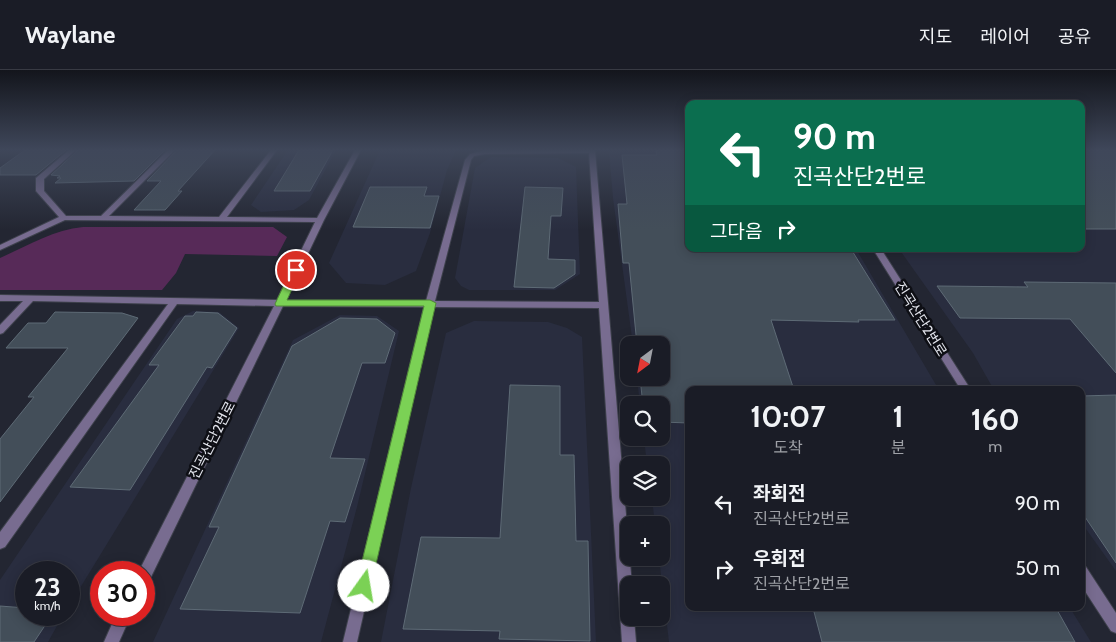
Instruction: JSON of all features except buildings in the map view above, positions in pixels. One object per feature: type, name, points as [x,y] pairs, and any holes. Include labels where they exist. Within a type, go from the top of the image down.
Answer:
[{"type":"street","points":[[41,177],[40,191],[64,218]]},
{"type":"street","points":[[102,219],[145,177]]},
{"type":"street","points":[[221,219],[253,177]]},
{"type":"street","name":"진곡산단2번로","points":[[152,561],[320,220],[344,177]]},
{"type":"street","points":[[350,642],[430,303],[464,177]]},
{"type":"street","points":[[594,177],[630,642]]},
{"type":"street","points":[[0,248],[64,218],[320,220]]},
{"type":"street","name":"진곡산단2번로","points":[[879,252],[963,386]]},
{"type":"street","points":[[0,298],[280,304],[604,305]]},
{"type":"street","points":[[0,330],[30,299]]},
{"type":"street","points":[[0,542],[175,301]]},
{"type":"street","points":[[1085,578],[1116,626]]},
{"type":"street","points":[[111,642],[119,626]]},
{"type":"shaded area","points":[[270,177],[322,177],[309,200],[294,210],[261,212],[251,205]]},
{"type":"shaded area","points":[[368,177],[445,177],[430,233],[416,271],[385,285],[346,283],[329,263]]},
{"type":"shaded area","points":[[473,177],[576,177],[580,274],[555,290],[469,290],[461,286],[455,278]]},
{"type":"shaded area","points":[[611,177],[685,177],[685,252],[858,252],[937,386],[685,386],[685,611],[1072,611],[1091,642],[669,642],[667,626],[670,626],[670,576],[661,576],[660,566],[670,566],[670,516],[654,516],[653,506],[670,506],[670,456],[646,456],[645,446],[670,446],[670,396],[639,396],[638,386],[670,386],[670,336],[632,336]]},
{"type":"shaded area","points":[[1085,177],[1116,177],[1116,571],[1085,528],[1085,386],[992,386],[973,353],[901,252],[1085,252]]},
{"type":"shaded area","points":[[83,227],[273,227],[287,237],[277,256],[185,254],[176,273],[162,290],[0,290],[0,258],[61,231]]},
{"type":"shaded area","points":[[193,311],[219,312],[239,328],[97,561],[90,561],[90,572],[80,588],[80,561],[15,561],[15,626],[57,626],[48,642],[0,642],[0,580],[177,319]]},
{"type":"shaded area","points":[[340,315],[377,316],[399,331],[357,507],[321,642],[153,642],[293,340]]},
{"type":"shaded area","points":[[474,321],[548,322],[567,328],[582,337],[596,642],[381,642],[411,488],[446,333]]},
{"type":"route","points":[[296,270],[280,304],[430,303],[364,586]]}]
